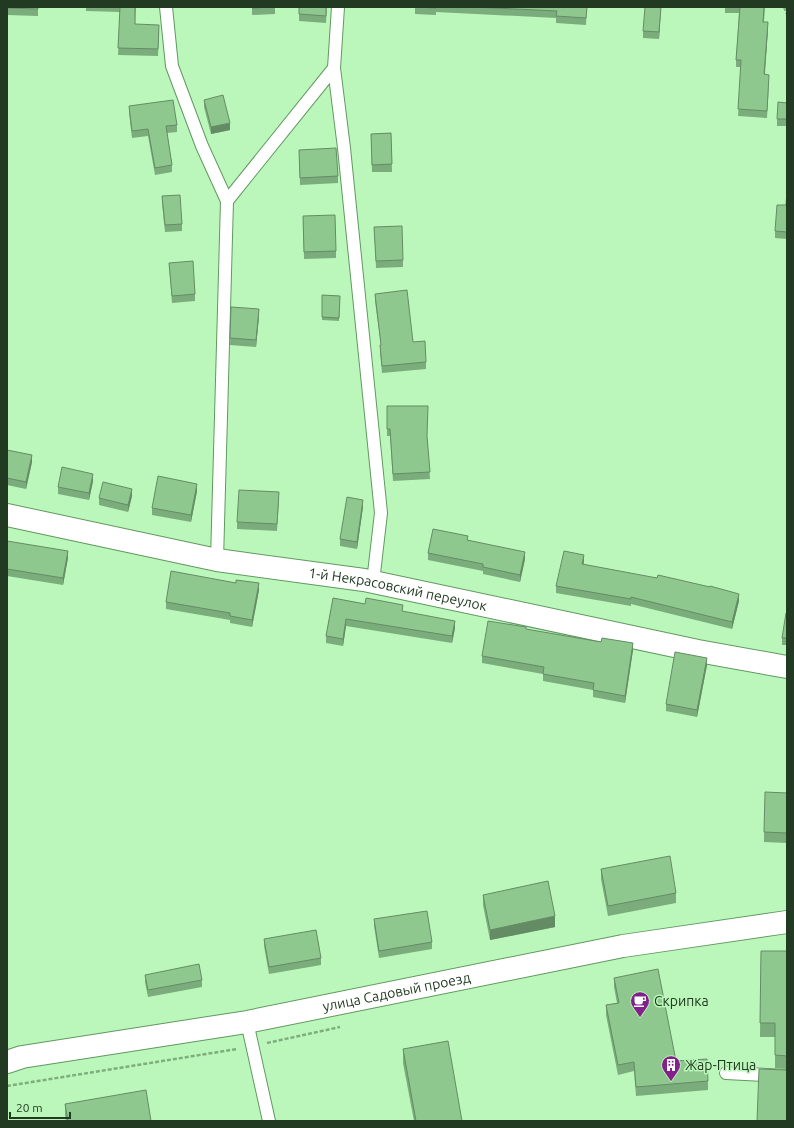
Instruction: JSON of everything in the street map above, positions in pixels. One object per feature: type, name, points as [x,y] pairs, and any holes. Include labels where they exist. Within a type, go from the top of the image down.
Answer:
[{"type":"street","name":"1-й Некрасовский переулок","points":[[7,515],[217,560],[373,582],[698,651],[787,667]]},
{"type":"street","name":"улица Садовый проезд","points":[[7,1062],[22,1057],[247,1022],[622,946],[787,922]]},
{"type":"lane","points":[[166,7],[172,66],[202,146],[227,201],[217,560]]},
{"type":"lane","points":[[338,7],[334,68],[345,156],[381,513],[373,582]]},
{"type":"lane","points":[[227,201],[334,68]]},
{"type":"lane","points":[[247,1022],[269,1121]]},
{"type":"lane","points":[[726,1073],[787,1076]]},
{"type":"path","points":[[784,7],[787,14]]},
{"type":"building","points":[[38,7],[38,9],[7,8]]},
{"type":"building","points":[[120,7],[135,7],[135,24],[159,25],[158,49],[118,48]]},
{"type":"building","points":[[252,7],[275,7],[252,8]]},
{"type":"building","points":[[299,7],[326,7],[326,16],[299,14]]},
{"type":"building","points":[[415,7],[436,7],[436,8]]},
{"type":"building","points":[[473,7],[587,7],[586,18],[556,16],[557,11]]},
{"type":"building","points":[[645,7],[661,7],[659,32],[643,31]]},
{"type":"building","points":[[740,7],[764,7],[763,22],[768,22],[764,74],[769,75],[767,111],[738,109],[741,60],[736,60]]},
{"type":"building","points":[[223,95],[230,123],[211,127],[204,100]]},
{"type":"building","points":[[173,100],[177,125],[166,126],[172,165],[155,168],[148,129],[132,131],[129,106]]},
{"type":"building","points":[[778,102],[787,103],[787,119],[777,119]]},
{"type":"building","points":[[391,133],[392,164],[372,165],[371,134]]},
{"type":"building","points":[[336,148],[338,176],[300,178],[299,150]]},
{"type":"building","points":[[787,190],[787,232],[775,231],[777,205],[786,205]]},
{"type":"building","points":[[180,195],[182,224],[165,225],[162,196]]},
{"type":"building","points":[[335,215],[336,251],[304,252],[303,216]]},
{"type":"building","points":[[402,226],[403,260],[376,261],[374,227]]},
{"type":"building","points":[[193,261],[195,294],[172,296],[169,263]]},
{"type":"building","points":[[407,290],[413,342],[425,341],[426,362],[382,366],[375,294]]},
{"type":"building","points":[[322,295],[340,296],[339,318],[322,317]]},
{"type":"building","points":[[231,307],[259,309],[256,340],[230,338]]},
{"type":"building","points":[[387,406],[428,406],[427,436],[430,472],[393,474],[390,429],[387,429]]},
{"type":"building","points":[[7,450],[32,455],[26,482],[7,478]]},
{"type":"building","points":[[62,467],[93,474],[89,493],[58,487]]},
{"type":"building","points":[[158,476],[197,484],[191,515],[152,508]]},
{"type":"building","points":[[103,482],[132,489],[128,505],[99,498]]},
{"type":"building","points":[[239,490],[279,492],[277,524],[237,522]]},
{"type":"building","points":[[347,497],[363,500],[357,542],[340,539]]},
{"type":"building","points":[[433,529],[468,536],[467,540],[525,552],[520,575],[483,567],[483,564],[428,553]]},
{"type":"building","points":[[7,541],[68,551],[63,578],[7,569]]},
{"type":"building","points":[[564,551],[584,555],[582,564],[657,578],[658,575],[739,594],[732,622],[631,597],[631,599],[556,586]]},
{"type":"building","points":[[171,571],[236,583],[236,580],[259,583],[252,620],[230,616],[230,613],[166,602]]},
{"type":"building","points":[[333,598],[365,604],[366,598],[403,605],[402,611],[455,621],[452,636],[346,619],[343,639],[326,636]]},
{"type":"building","points":[[786,613],[787,638],[782,638]]},
{"type":"building","points":[[488,621],[601,642],[602,638],[633,643],[625,696],[593,690],[594,683],[543,674],[544,667],[482,656]]},
{"type":"building","points":[[675,652],[707,658],[697,710],[666,704]]},
{"type":"building","points":[[765,792],[787,793],[787,833],[764,832]]},
{"type":"building","points":[[670,856],[676,893],[608,906],[601,869]]},
{"type":"building","points":[[548,881],[555,916],[490,930],[483,895]]},
{"type":"building","points":[[427,911],[432,942],[379,951],[374,919]]},
{"type":"building","points":[[316,930],[321,958],[269,967],[264,939]]},
{"type":"building","points":[[761,951],[787,951],[787,1056],[775,1055],[775,1023],[760,1023]]},
{"type":"building","points":[[199,964],[202,980],[148,990],[145,975]]},
{"type":"building","points":[[658,969],[676,1061],[707,1059],[708,1081],[636,1087],[634,1062],[618,1065],[606,1005],[619,1003],[614,978]]},
{"type":"building","points":[[448,1041],[462,1121],[416,1121],[403,1049]]},
{"type":"building","points":[[759,1069],[787,1070],[787,1121],[757,1121]]},
{"type":"building","points":[[146,1090],[151,1121],[68,1121],[65,1104]]},
{"type":"place","name":"Скрипка","points":[[640,1018]]},
{"type":"place","name":"Жар-Птица","points":[[671,1082]]}]
